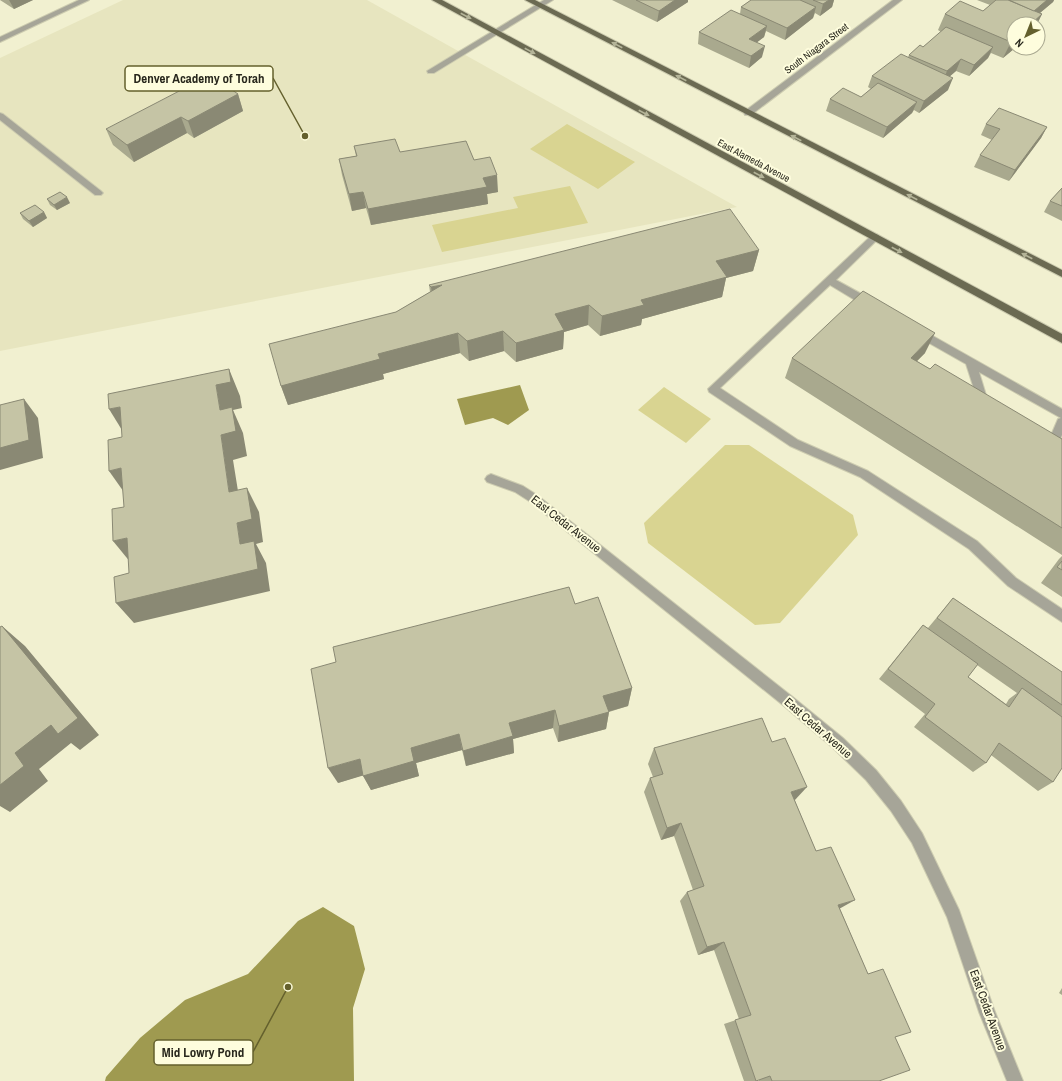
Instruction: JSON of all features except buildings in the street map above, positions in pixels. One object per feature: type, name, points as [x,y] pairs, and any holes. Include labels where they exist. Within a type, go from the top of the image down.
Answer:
[{"type":"main road","name":"East Alameda Avenue","points":[[436,0],[1062,339]]},
{"type":"main road","points":[[529,0],[1062,274]]},
{"type":"street","points":[[0,40],[85,0]]},
{"type":"street","points":[[431,71],[550,0]]},
{"type":"street","name":"South Niagara Street","points":[[748,113],[898,0]]},
{"type":"street","points":[[0,116],[98,193]]},
{"type":"street","points":[[875,237],[830,281],[713,389],[794,443],[864,474],[903,499],[973,545],[1012,582],[1062,616]]},
{"type":"street","points":[[830,281],[884,312]]},
{"type":"street","points":[[911,327],[1062,414]]},
{"type":"street","points":[[971,362],[981,395],[988,409],[993,413]]},
{"type":"street","points":[[1029,436],[1045,440],[1056,436],[1062,422]]},
{"type":"street","name":"East Cedar Avenue","points":[[491,479],[519,489],[533,498],[789,702],[838,743],[871,775],[896,806],[917,838],[937,878],[954,916],[987,1012],[1015,1081]]},
{"type":"shaded area","points":[[123,0],[367,0],[737,207],[0,351],[0,58]]},
{"type":"shaded area","points":[[567,124],[635,162],[598,189],[530,149]]},
{"type":"shaded area","points":[[570,186],[588,223],[442,252],[432,225],[518,208],[513,197]]},
{"type":"shaded area","points":[[520,385],[529,410],[508,425],[493,418],[465,425],[457,399]]},
{"type":"shaded area","points":[[664,387],[711,419],[686,443],[638,410]]},
{"type":"shaded area","points":[[725,445],[749,445],[853,515],[858,535],[780,623],[755,625],[648,543],[644,523]]},
{"type":"shaded area","points":[[323,907],[354,926],[365,969],[353,1008],[354,1081],[105,1081],[106,1077],[140,1038],[185,1000],[248,974],[298,921]]},
{"type":"place","name":"Denver Academy of Torah","points":[[305,136]]},
{"type":"place","name":"Mid Lowry Pond","points":[[288,987]]}]
